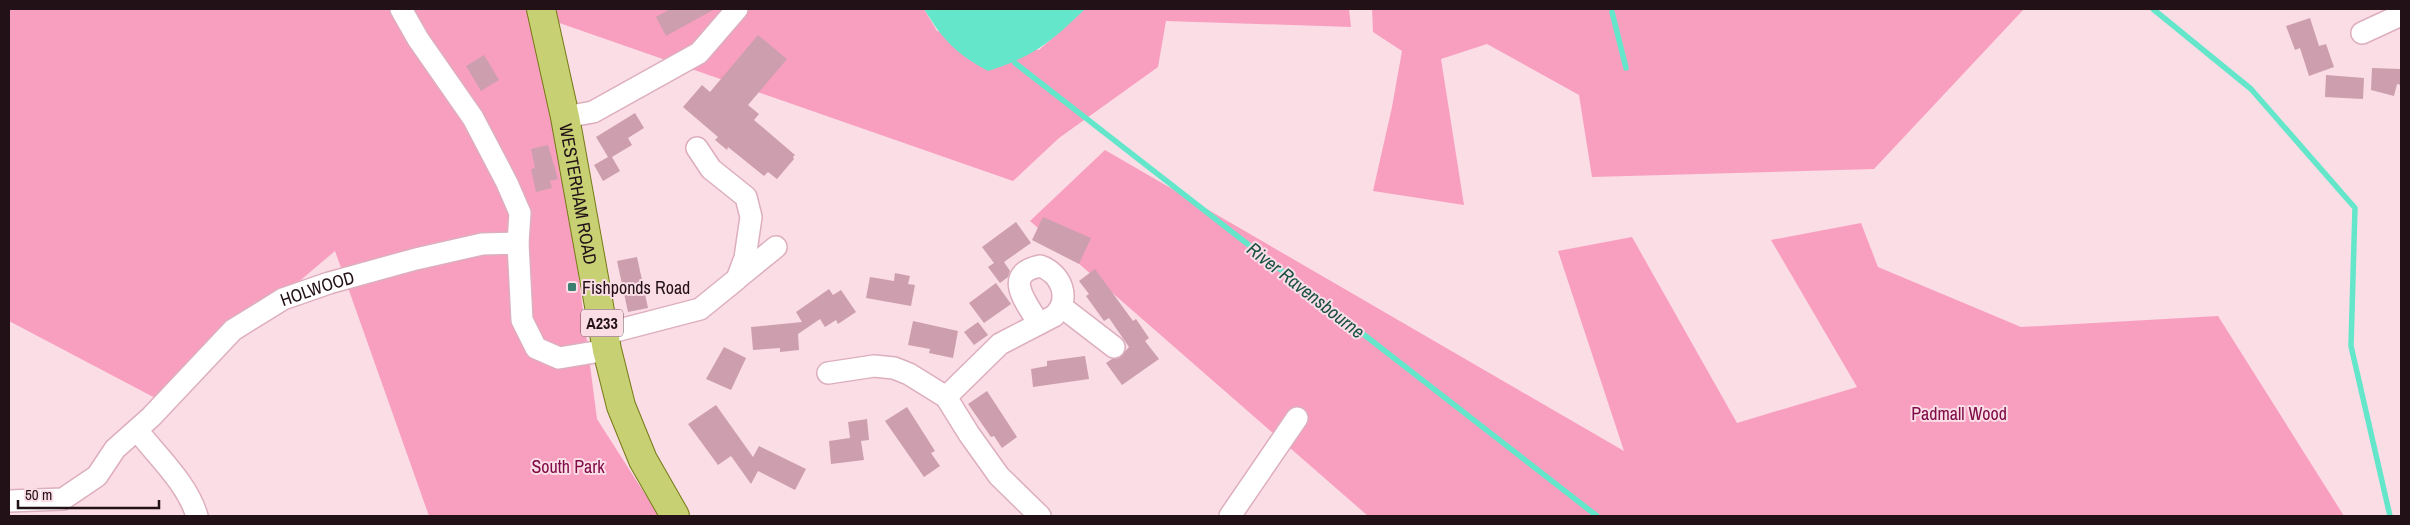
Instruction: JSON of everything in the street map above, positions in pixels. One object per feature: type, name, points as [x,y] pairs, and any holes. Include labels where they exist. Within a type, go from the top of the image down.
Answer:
[{"type":"main road","name":"WESTERHAM ROAD","points":[[541,9],[566,117],[606,342],[621,406],[643,460],[675,516]]},
{"type":"street","points":[[401,9],[418,39],[473,118],[507,183],[520,214],[518,243],[522,320],[536,348],[559,358],[700,309],[776,247]]},
{"type":"street","points":[[566,117],[593,112],[699,53],[737,9]]},
{"type":"street","points":[[2362,33],[2401,15]]},
{"type":"street","points":[[698,148],[711,168],[746,197],[751,217],[746,258],[737,279]]},
{"type":"street","name":"HOLWOOD","points":[[9,502],[63,499],[97,476],[115,449],[136,430],[233,330],[283,299],[329,283],[416,259],[482,244],[518,243]]},
{"type":"street","points":[[946,397],[1000,344],[1052,316],[1114,347]]},
{"type":"street","points":[[828,373],[874,366],[894,368],[909,374],[946,397],[969,434],[1027,513]]},
{"type":"street","points":[[1230,516],[1296,418]]},
{"type":"street","points":[[136,430],[177,479],[188,495],[197,516]]},
{"type":"green space","name":"South Park","points":[[9,9],[924,9],[937,31],[1039,50],[1085,9],[1349,9],[1351,27],[1166,21],[1158,67],[1059,138],[1013,181],[545,18],[597,419],[659,516],[429,516],[335,251],[159,400],[9,321]]},
{"type":"green space","points":[[1372,9],[2024,9],[1874,169],[1592,177],[1579,95],[1487,44],[1441,59],[1464,205],[1373,191],[1392,107],[1402,51],[1373,32]]},
{"type":"green space","name":"Padmall Wood","points":[[1105,150],[1624,451],[1558,251],[1632,237],[1737,423],[1857,387],[1771,240],[1861,223],[1878,267],[2021,327],[2218,316],[2344,516],[1368,516],[1030,221]]},
{"type":"shaded area","points":[[924,9],[1085,9],[1041,47],[1018,60],[988,71],[951,45]]},
{"type":"building","points":[[670,9],[715,9],[666,36],[656,17]]},
{"type":"building","points":[[2310,18],[2319,46],[2326,44],[2334,67],[2309,76],[2300,48],[2295,50],[2286,26]]},
{"type":"building","points":[[758,35],[787,59],[748,105],[759,114],[754,120],[795,155],[794,159],[777,179],[768,172],[764,176],[728,147],[727,150],[715,140],[718,137],[683,107],[702,85],[710,92]]},
{"type":"building","points":[[484,55],[499,80],[481,91],[466,66]]},
{"type":"building","points":[[2372,68],[2401,69],[2401,85],[2397,84],[2394,96],[2371,90]]},
{"type":"building","points":[[2326,75],[2364,78],[2363,99],[2325,97]]},
{"type":"building","points":[[635,113],[644,128],[628,138],[632,145],[612,157],[620,171],[603,181],[594,165],[608,157],[596,137]]},
{"type":"building","points":[[548,145],[558,179],[550,181],[552,188],[536,192],[531,169],[535,168],[531,149]]},
{"type":"building","points":[[1043,217],[1091,238],[1079,264],[1032,240]]},
{"type":"building","points":[[1016,222],[1031,243],[1004,262],[1010,271],[1008,277],[1000,283],[988,267],[994,263],[982,247]]},
{"type":"building","points":[[637,257],[648,308],[628,312],[617,261]]},
{"type":"building","points":[[1095,269],[1133,321],[1136,319],[1149,338],[1145,341],[1159,359],[1122,385],[1106,363],[1112,359],[1119,358],[1129,347],[1109,318],[1104,321],[1086,296],[1089,294],[1079,281]]},
{"type":"building","points":[[895,273],[910,276],[908,284],[915,285],[911,306],[866,298],[870,277],[894,281]]},
{"type":"building","points":[[996,283],[1011,304],[984,323],[969,303]]},
{"type":"building","points":[[829,289],[833,295],[841,290],[856,312],[838,324],[836,320],[825,327],[820,319],[798,334],[799,350],[780,352],[780,348],[753,350],[751,327],[802,322],[796,312]]},
{"type":"building","points":[[913,321],[958,331],[953,358],[929,353],[930,349],[908,345]]},
{"type":"building","points":[[978,322],[988,335],[974,345],[964,332]]},
{"type":"building","points":[[724,347],[746,358],[731,390],[706,379]]},
{"type":"building","points":[[1085,356],[1089,379],[1033,387],[1031,369],[1047,366],[1047,361]]},
{"type":"building","points":[[987,391],[1017,437],[1002,448],[994,436],[991,437],[968,404]]},
{"type":"building","points":[[716,405],[753,457],[759,446],[806,469],[795,490],[758,471],[751,484],[731,456],[718,465],[688,424]]},
{"type":"building","points":[[907,407],[935,451],[931,453],[940,466],[924,477],[885,421]]},
{"type":"building","points":[[867,419],[869,440],[861,441],[864,460],[831,464],[829,441],[850,438],[848,422]]},
{"type":"waterway","points":[[2153,9],[2251,89],[2355,208],[2351,346],[2390,516]]},
{"type":"waterway","points":[[1612,12],[1626,68]]},
{"type":"waterway","name":"River Ravensbourne","points":[[1015,63],[1597,516]]},
{"type":"place","name":"Fishponds Road","points":[[572,287]]}]
